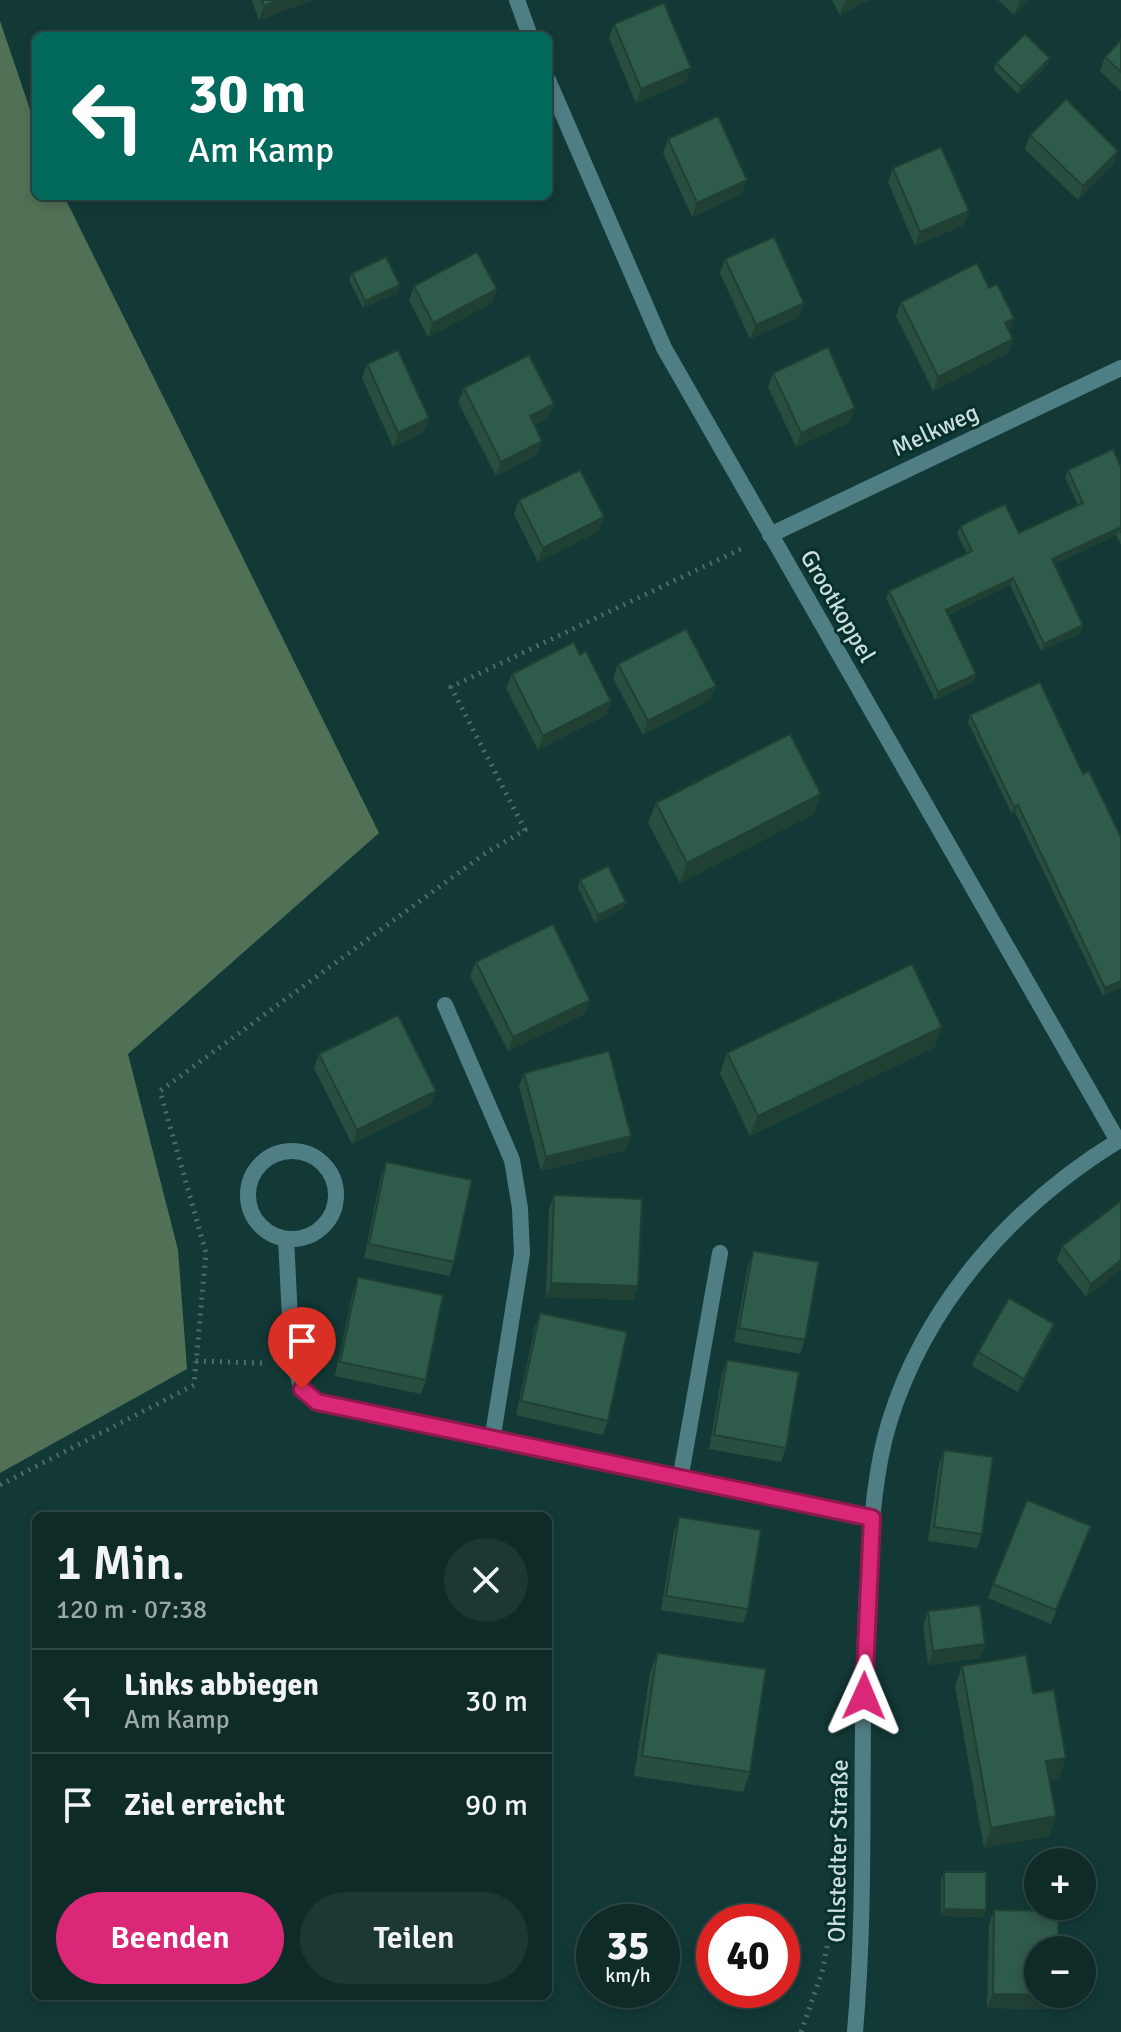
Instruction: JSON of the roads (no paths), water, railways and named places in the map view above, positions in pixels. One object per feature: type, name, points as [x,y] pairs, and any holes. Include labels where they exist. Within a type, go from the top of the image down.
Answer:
[{"type":"street","points":[[517,0],[529,32]]},
{"type":"street","name":"Grootkoppel","points":[[552,89],[664,348],[1120,1140]]},
{"type":"street","name":"Melkweg","points":[[770,535],[1121,368]]},
{"type":"street","points":[[445,1005],[512,1160],[520,1208],[522,1254],[492,1441]]},
{"type":"street","name":"Ohlstedter Straße","points":[[855,2032],[862,1893],[865,1628],[872,1518],[888,1425],[909,1367],[936,1314],[987,1250],[1037,1199],[1120,1140]]},
{"type":"street","points":[[298,1150],[314,1156],[333,1176],[335,1206],[325,1225],[308,1236],[286,1239],[260,1225],[250,1207],[249,1183],[260,1163],[278,1152],[298,1150]]},
{"type":"street","points":[[286,1239],[295,1364],[302,1389],[317,1402],[872,1518]]},
{"type":"street","points":[[680,1480],[720,1253]]}]
